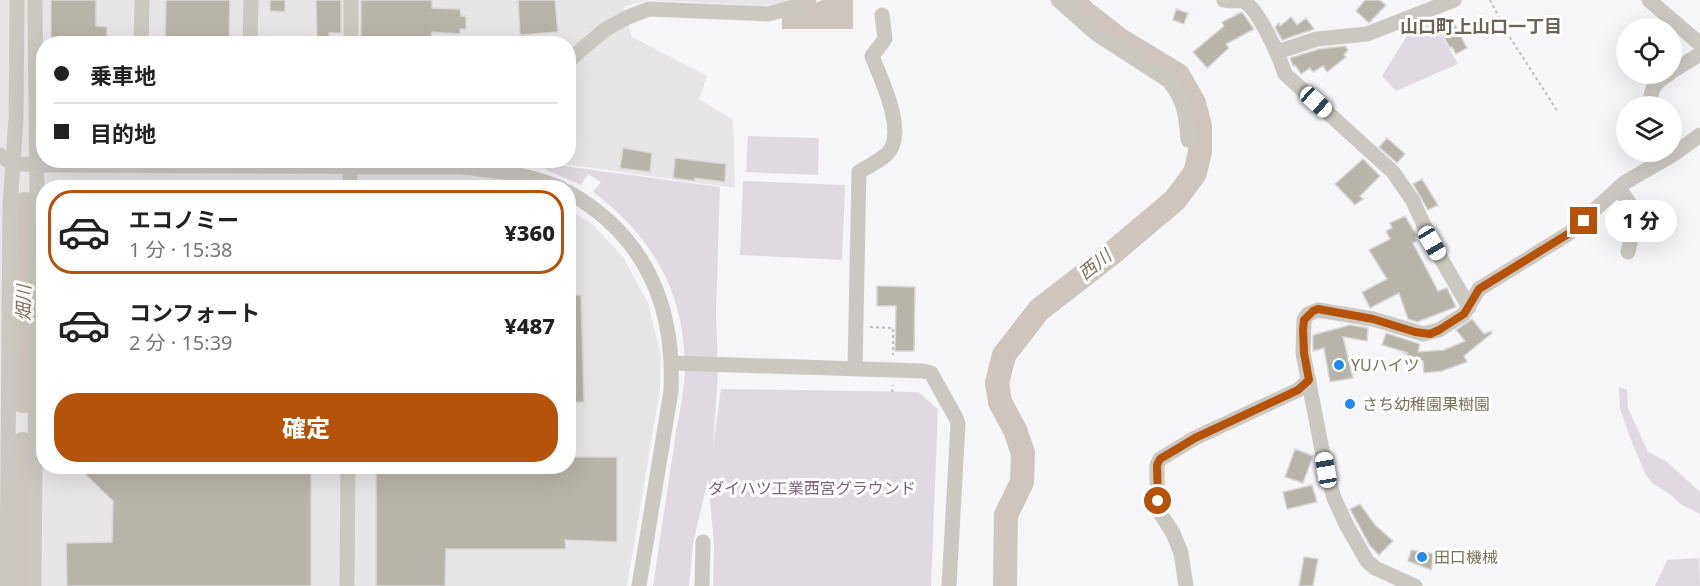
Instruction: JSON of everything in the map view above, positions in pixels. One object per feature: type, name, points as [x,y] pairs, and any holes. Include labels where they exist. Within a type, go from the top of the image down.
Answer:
[{"type":"street","points":[[7,586],[10,208],[17,0]]},
{"type":"street","points":[[35,0],[36,184]]},
{"type":"street","points":[[141,36],[142,0]]},
{"type":"street","points":[[250,0],[250,36]]},
{"type":"street","points":[[351,0],[351,36]]},
{"type":"street","points":[[576,55],[606,29],[649,9],[768,14],[797,6],[809,0]]},
{"type":"street","points":[[1058,0],[1095,33],[1169,81],[1177,91],[1186,111],[1188,140]]},
{"type":"street","points":[[1224,0],[1242,1],[1254,10],[1277,52],[1285,74],[1393,172],[1417,209],[1432,243],[1469,307]]},
{"type":"street","points":[[1277,52],[1317,39],[1367,34],[1454,0]]},
{"type":"street","points":[[1649,0],[1700,44]]},
{"type":"street","points":[[855,369],[859,172],[888,153],[894,139],[895,120],[872,56],[885,39],[882,15]]},
{"type":"street","points":[[1682,65],[1700,54]]},
{"type":"street","points":[[1415,586],[1375,568],[1367,561],[1334,498],[1326,470],[1304,353],[1304,320],[1318,309],[1373,319],[1423,334],[1430,334],[1445,327],[1464,314],[1479,289],[1568,234],[1618,188],[1674,154],[1700,135]]},
{"type":"street","points":[[0,155],[13,164],[35,164]]},
{"type":"street","points":[[0,174],[13,164]]},
{"type":"street","points":[[512,168],[542,180]]},
{"type":"street","points":[[1618,188],[1643,223],[1632,233],[1628,252]]},
{"type":"street","points":[[576,196],[618,229],[650,274],[666,317],[672,363],[667,416],[639,586]]},
{"type":"street","points":[[672,363],[931,373],[956,417],[957,424],[949,586]]},
{"type":"street","points":[[1186,586],[1181,553],[1173,533],[1160,513],[1157,465],[1160,459],[1195,438],[1290,394],[1309,380]]},
{"type":"street","points":[[9,421],[36,422],[34,586]]},
{"type":"street","points":[[346,586],[348,474]]},
{"type":"street","points":[[702,586],[703,542]]},
{"type":"path","points":[[1490,0],[1509,36],[1558,112]]},
{"type":"path","points":[[855,327],[893,328],[892,392]]},
{"type":"shaded area","points":[[0,0],[648,0],[623,7],[632,37],[707,76],[699,99],[733,120],[735,188],[576,166],[576,36],[36,36],[36,168],[514,168],[511,180],[36,180],[36,474],[576,474],[576,214],[592,224],[623,257],[648,303],[661,356],[660,389],[627,586],[0,586]]},
{"type":"shaded area","points":[[650,0],[795,0],[763,6]]},
{"type":"shaded area","points":[[822,0],[853,0],[853,29],[782,29],[782,16]]},
{"type":"green space","points":[[1429,14],[1458,64],[1396,91],[1382,76],[1418,18]]},
{"type":"green space","points":[[748,136],[819,138],[818,175],[746,172]]},
{"type":"green space","name":"ダイハツ工業西宮グラウンド","points":[[542,168],[576,168],[720,187],[716,312],[718,373],[713,447],[721,389],[918,392],[938,409],[931,586],[713,586],[714,544],[708,479],[693,544],[689,586],[653,586],[685,370],[684,342],[679,316],[662,269],[648,248],[633,228],[593,192],[601,182],[588,174],[581,185],[576,183],[576,180],[570,180]]},
{"type":"green space","points":[[743,181],[845,185],[842,260],[740,255]]},
{"type":"green space","points":[[1619,387],[1627,390],[1628,408],[1648,452],[1666,461],[1700,492],[1700,514],[1682,505],[1652,483],[1646,475],[1620,409]]},
{"type":"green space","points":[[1699,558],[1700,586],[1655,586],[1667,560]]},
{"type":"building","points":[[51,0],[96,0],[96,26],[107,27],[107,36],[51,36]]},
{"type":"building","points":[[166,0],[230,0],[229,36],[165,36]]},
{"type":"building","points":[[270,0],[285,0],[285,12],[270,11]]},
{"type":"building","points":[[316,0],[341,0],[341,33],[317,36]]},
{"type":"building","points":[[361,0],[432,0],[432,8],[460,9],[461,16],[466,16],[466,29],[460,29],[460,34],[432,32],[432,36],[361,36]]},
{"type":"building","points":[[518,0],[555,0],[558,32],[520,35]]},
{"type":"building","points":[[1365,0],[1379,0],[1386,5],[1369,23],[1356,11]]},
{"type":"building","points":[[1176,9],[1188,13],[1184,24],[1173,20]]},
{"type":"building","points":[[1242,12],[1254,29],[1226,44],[1229,48],[1207,68],[1193,52],[1224,26],[1222,22]]},
{"type":"building","points":[[1291,17],[1297,25],[1306,18],[1314,29],[1282,40],[1275,27],[1279,23],[1280,26]]},
{"type":"building","points":[[1453,21],[1467,48],[1456,54],[1439,29]]},
{"type":"building","points":[[1345,46],[1348,50],[1344,55],[1346,57],[1327,72],[1323,66],[1313,72],[1310,68],[1301,74],[1295,65],[1293,66],[1290,58],[1319,49]]},
{"type":"building","points":[[1387,138],[1405,154],[1397,163],[1379,147]]},
{"type":"building","points":[[623,148],[652,153],[650,172],[620,168]]},
{"type":"building","points":[[675,158],[726,164],[725,182],[673,178]]},
{"type":"building","points":[[1363,159],[1380,176],[1360,196],[1363,199],[1355,205],[1335,184]]},
{"type":"building","points":[[1422,179],[1438,205],[1428,210],[1413,184]]},
{"type":"building","points":[[1405,216],[1417,236],[1415,237],[1417,241],[1413,243],[1438,291],[1447,288],[1456,307],[1417,322],[1408,319],[1399,293],[1370,308],[1362,292],[1387,279],[1369,250],[1390,239],[1386,231],[1392,228],[1390,223]]},
{"type":"building","points":[[877,286],[915,287],[914,351],[895,351],[896,306],[877,306]]},
{"type":"building","points":[[576,295],[581,295],[584,402],[576,402]]},
{"type":"building","points":[[1472,319],[1484,334],[1491,331],[1492,333],[1464,356],[1467,362],[1442,371],[1424,373],[1423,361],[1403,353],[1408,353],[1382,345],[1386,333],[1420,344],[1418,352],[1444,350],[1465,341],[1456,330]]},
{"type":"building","points":[[1350,325],[1368,328],[1367,341],[1343,337],[1353,378],[1330,382],[1324,348],[1313,351],[1313,335]]},
{"type":"building","points":[[1295,449],[1313,456],[1303,483],[1285,477]]},
{"type":"building","points":[[576,457],[617,457],[617,542],[565,540],[566,549],[446,549],[445,586],[376,586],[376,474],[576,474]]},
{"type":"building","points":[[85,474],[311,474],[311,586],[67,586],[66,543],[112,542],[113,501]]},
{"type":"building","points":[[1312,485],[1317,502],[1287,509],[1283,492]]},
{"type":"building","points":[[1360,504],[1375,525],[1393,541],[1379,555],[1370,546],[1350,509]]},
{"type":"building","name":"田口機械","points":[[1411,550],[1435,554],[1431,570],[1408,561]]},
{"type":"building","points":[[1304,557],[1318,559],[1313,586],[1299,586]]},
{"type":"waterway","name":"西川","points":[[1005,586],[1006,515],[1022,482],[1023,453],[1015,430],[1000,402],[997,383],[1004,355],[1039,310],[1175,200],[1195,173],[1200,152],[1200,126],[1194,103],[1178,75],[1120,40],[1084,12],[1073,0]]},
{"type":"waterway","name":"畑川","points":[[23,401],[25,204]]},
{"type":"waterway","name":"畑川","points":[[22,586],[23,444]]},
{"type":"place","name":"YUハイツ","points":[[1339,365]]},
{"type":"place","name":"さち幼稚園果樹園","points":[[1350,404]]},
{"type":"place","name":"田口機械","points":[[1422,557]]},
{"type":"district","name":"山口町上山口一丁目","points":[[1481,27]]},
{"type":"route","points":[[1158,501],[1157,465],[1160,459],[1195,438],[1283,398],[1298,390],[1309,380],[1303,341],[1304,320],[1308,314],[1318,309],[1373,319],[1415,332],[1430,334],[1460,318],[1479,289],[1568,234],[1584,221]]}]
